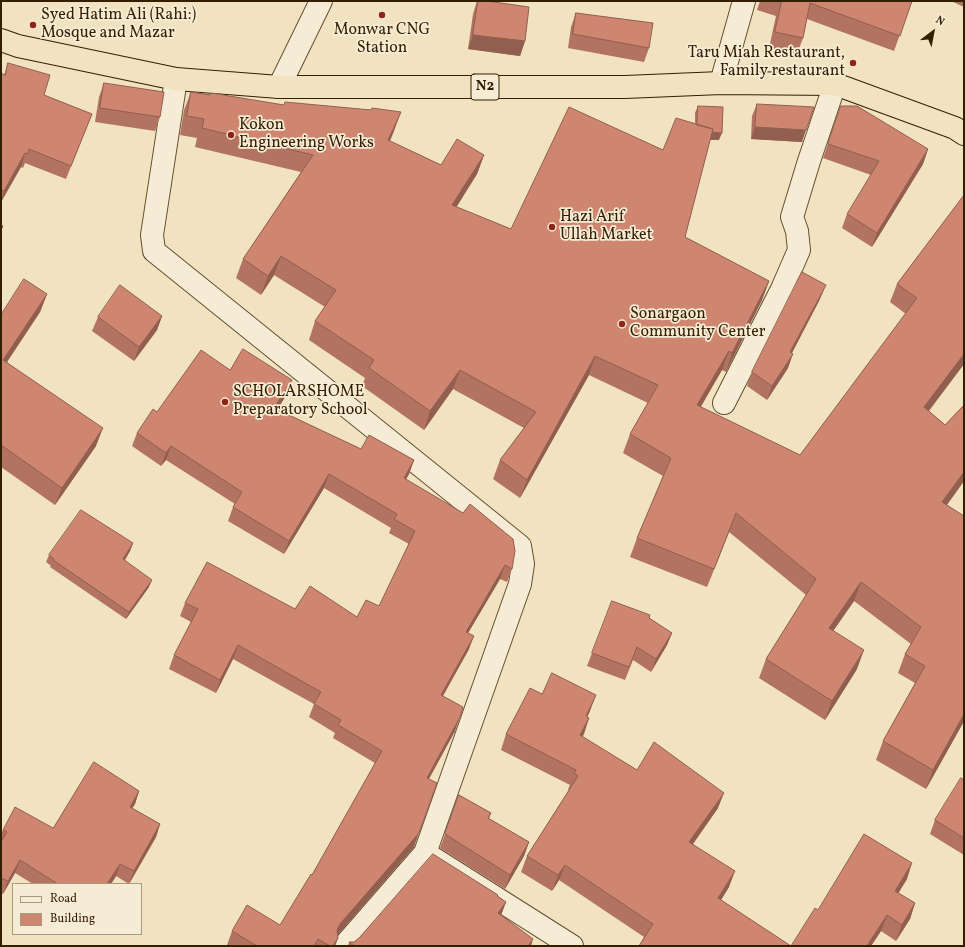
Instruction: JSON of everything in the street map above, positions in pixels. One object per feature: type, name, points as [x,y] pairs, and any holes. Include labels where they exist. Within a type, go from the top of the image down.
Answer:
[{"type":"highway","name":"N2","points":[[1,40],[18,46],[176,79],[279,87],[625,87],[721,83],[835,84],[955,128],[964,134]]},
{"type":"street","points":[[279,87],[321,1]]},
{"type":"street","points":[[721,83],[744,1]]},
{"type":"street","points":[[176,79],[152,235],[154,251],[520,546],[523,564],[520,584],[425,853],[344,946]]},
{"type":"street","points":[[724,403],[782,289],[799,250],[797,231],[792,217],[835,84]]},
{"type":"street","points":[[425,853],[572,946]]},
{"type":"building","points":[[478,1],[529,7],[525,41],[473,35]]},
{"type":"building","points":[[782,1],[912,1],[900,36],[810,3],[803,38],[775,32]]},
{"type":"building","points":[[576,13],[653,23],[649,48],[573,34]]},
{"type":"building","points":[[8,63],[50,75],[44,95],[92,114],[71,166],[29,149],[28,154],[25,153],[4,191],[1,190],[1,73],[5,75]]},
{"type":"building","points":[[104,83],[164,92],[160,117],[100,108]]},
{"type":"building","points":[[191,92],[210,95],[211,93],[284,105],[285,102],[371,110],[372,108],[401,112],[388,140],[441,165],[457,139],[484,155],[452,205],[511,229],[569,107],[663,150],[676,118],[713,129],[685,237],[769,281],[732,353],[729,351],[697,405],[800,455],[917,298],[897,284],[964,195],[964,354],[924,407],[945,425],[964,405],[964,472],[942,502],[964,516],[964,714],[933,770],[883,741],[925,666],[905,654],[921,627],[861,582],[829,628],[864,650],[832,701],[766,659],[816,579],[736,513],[714,569],[637,538],[671,458],[630,434],[658,385],[595,356],[527,480],[500,460],[536,412],[460,370],[430,411],[369,368],[374,360],[315,321],[336,290],[281,256],[268,276],[243,259],[313,155],[202,128],[204,119],[187,116]]},
{"type":"building","points":[[757,104],[814,107],[806,130],[755,127]]},
{"type":"building","points":[[698,106],[723,107],[722,133],[712,132],[713,129],[697,125]]},
{"type":"building","points":[[841,106],[857,106],[928,149],[877,233],[847,214],[879,161],[828,144]]},
{"type":"building","points":[[802,272],[826,285],[790,352],[793,354],[772,386],[752,372]]},
{"type":"building","points":[[24,279],[47,294],[3,360],[103,428],[62,488],[1,445],[1,315]]},
{"type":"building","points":[[120,285],[162,316],[139,347],[98,317]]},
{"type":"building","points":[[243,349],[292,380],[274,408],[361,449],[369,435],[414,460],[404,478],[463,513],[470,504],[513,539],[515,551],[512,569],[505,565],[466,632],[474,636],[441,695],[463,707],[460,717],[427,778],[437,783],[419,833],[340,924],[337,930],[338,938],[333,946],[330,946],[318,939],[314,946],[257,946],[232,931],[247,905],[280,925],[311,874],[312,875],[382,751],[338,725],[341,720],[314,704],[321,692],[238,645],[220,680],[174,655],[198,609],[185,603],[207,562],[295,609],[310,586],[357,617],[366,600],[379,606],[415,531],[394,519],[397,514],[329,474],[289,541],[233,507],[242,492],[171,446],[166,453],[137,433],[153,409],[157,412],[201,350],[230,370]]},
{"type":"building","points":[[81,510],[133,543],[123,559],[152,580],[129,612],[53,560],[54,559],[49,555]]},
{"type":"building","points":[[612,601],[650,615],[649,618],[672,633],[656,659],[637,647],[629,667],[592,653]]},
{"type":"building","points":[[552,673],[596,695],[586,716],[589,718],[580,735],[637,770],[654,742],[724,793],[689,842],[735,871],[718,898],[791,946],[639,946],[653,924],[565,865],[558,875],[527,856],[578,776],[574,773],[576,770],[506,734],[530,688],[542,694]]},
{"type":"building","points":[[94,762],[139,791],[130,807],[160,824],[134,871],[120,864],[108,883],[56,883],[20,860],[8,881],[1,878],[1,842],[7,832],[3,830],[15,807],[53,828]]},
{"type":"building","points":[[961,778],[964,780],[964,838],[935,820]]},
{"type":"building","points":[[459,795],[491,813],[488,818],[529,842],[510,875],[445,834]]},
{"type":"building","points":[[864,834],[912,863],[895,891],[915,903],[902,925],[887,915],[867,946],[791,946],[815,908],[818,910]]},
{"type":"building","points":[[433,854],[498,895],[497,896],[506,902],[498,913],[533,939],[528,946],[354,946],[349,942],[354,942],[359,938]]},
{"type":"place","name":"Monwar CNG Station","points":[[382,15]]},
{"type":"place","name":"Syed Hatim Ali (Rahi:) Mosque and Mazar","points":[[33,25]]},
{"type":"place","name":"Taru Miah Restaurant, Family restaurant","points":[[853,63]]},
{"type":"place","name":"Kokon Engineering Works","points":[[231,135]]},
{"type":"place","name":"Hazi Arif Ullah Market","points":[[552,227]]},
{"type":"place","name":"Sonargaon Community Center","points":[[622,324]]},
{"type":"place","name":"SCHOLARSHOME Preparatory School","points":[[225,402]]}]
